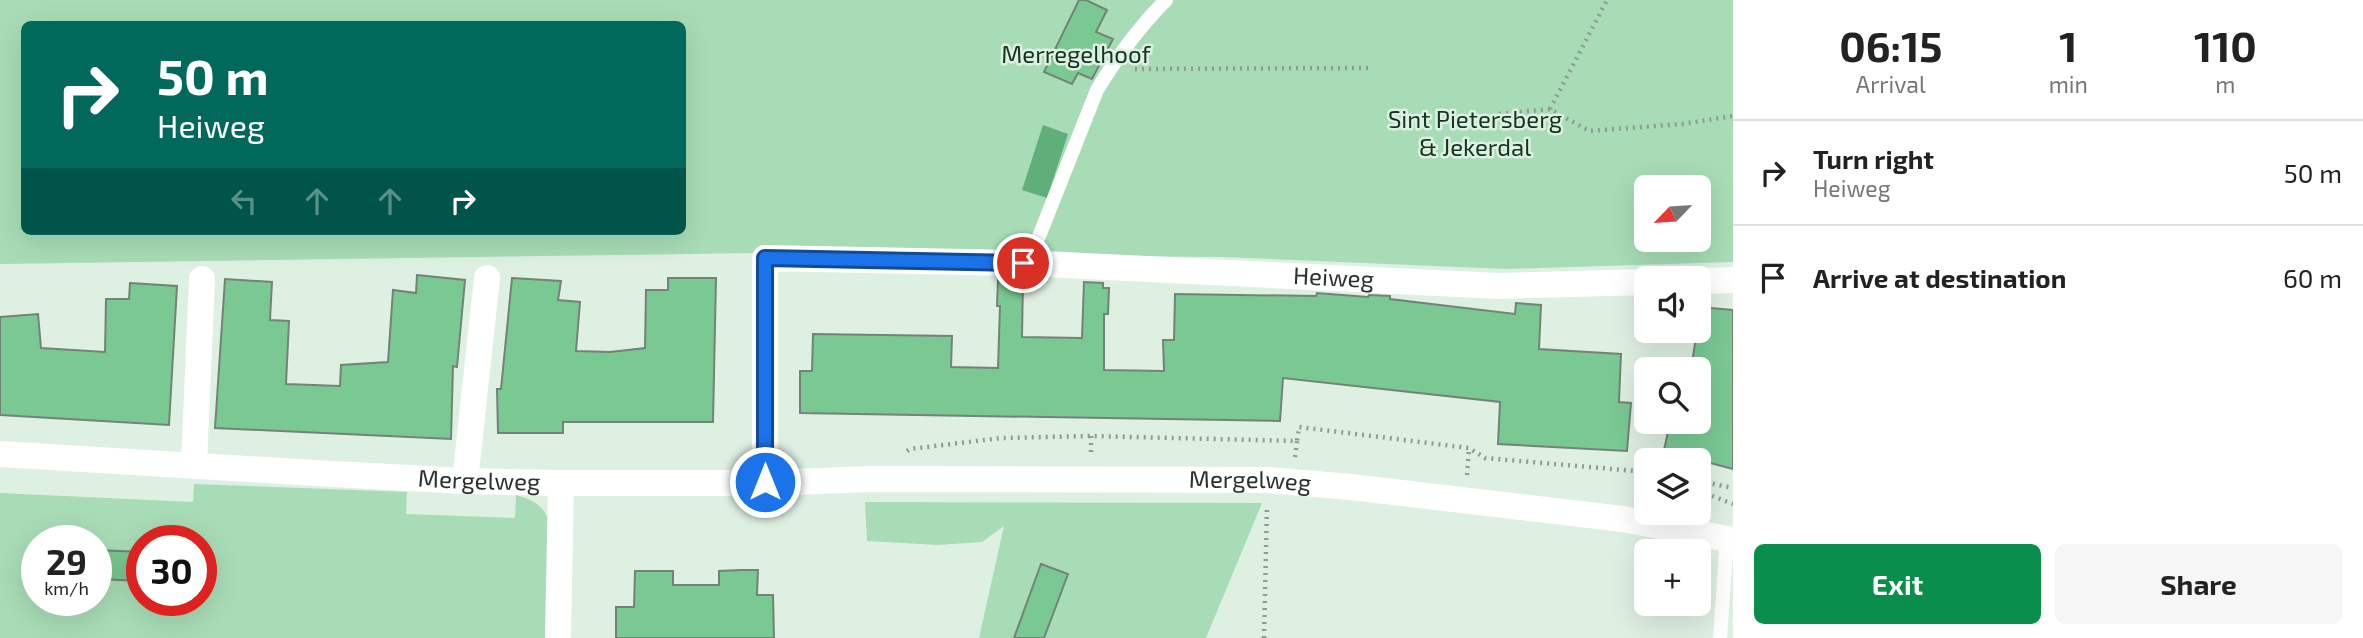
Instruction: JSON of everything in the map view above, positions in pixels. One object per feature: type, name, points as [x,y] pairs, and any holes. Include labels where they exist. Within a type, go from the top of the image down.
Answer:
[{"type":"street","name":"Heiweg","points":[[765,482],[765,258],[1030,254],[1500,286],[1634,282]]},
{"type":"street","points":[[465,481],[487,278]]},
{"type":"street","points":[[194,464],[202,279]]},
{"type":"street","points":[[1711,281],[1733,280]]},
{"type":"street","name":"Mergelweg","points":[[0,454],[465,481],[561,483],[870,479],[1268,480],[1363,488],[1623,519],[1730,539]]},
{"type":"street","points":[[558,638],[561,483]]},
{"type":"lane","points":[[1030,254],[1097,90],[1142,23],[1166,0]]},
{"type":"lane","points":[[1720,638],[1730,539]]},
{"type":"path","points":[[1550,109],[1607,0]]},
{"type":"path","points":[[1109,69],[1370,68]]},
{"type":"path","points":[[1499,114],[1550,109],[1590,131],[1682,124],[1733,116]]},
{"type":"path","points":[[870,479],[910,449],[1001,438],[1091,436],[1297,441],[1299,427],[1469,448],[1485,458],[1634,471]]},
{"type":"path","points":[[1265,638],[1268,480]]},
{"type":"path","points":[[1711,483],[1733,488]]},
{"type":"path","points":[[1711,496],[1733,504]]},
{"type":"green space","name":"Sint Pietersberg & Jekerdal","points":[[0,0],[1733,0],[1733,262],[1505,269],[1223,257],[757,253],[0,264]]},
{"type":"green space","points":[[194,484],[407,492],[406,514],[515,518],[516,495],[541,508],[549,524],[550,638],[0,638],[0,493],[193,502]]},
{"type":"green space","points":[[865,502],[1262,503],[1206,638],[979,638],[1004,526],[982,542],[938,545],[867,541]]},
{"type":"shaded area","points":[[1043,125],[1068,134],[1047,198],[1022,190]]},
{"type":"building","points":[[1079,0],[1086,0],[1107,10],[1096,32],[1113,39],[1092,79],[1078,73],[1072,84],[1044,72]]},
{"type":"building","points":[[417,275],[465,280],[457,367],[453,366],[451,439],[215,428],[225,279],[272,282],[270,320],[289,321],[286,384],[340,386],[341,365],[388,362],[393,290],[416,293]]},
{"type":"building","points":[[512,278],[561,281],[558,300],[580,302],[576,351],[610,352],[645,348],[646,290],[668,290],[668,278],[716,278],[713,422],[563,422],[563,433],[498,433],[497,389],[501,389]]},
{"type":"building","points":[[998,280],[1023,280],[1022,337],[1082,338],[1084,282],[1103,283],[1103,288],[1109,288],[1108,314],[1104,314],[1104,370],[1164,371],[1163,340],[1174,340],[1175,294],[1316,296],[1317,293],[1390,296],[1390,299],[1515,314],[1516,303],[1541,305],[1539,349],[1621,354],[1619,402],[1631,403],[1627,451],[1498,444],[1500,402],[1283,378],[1280,421],[800,413],[800,371],[812,371],[813,334],[952,336],[951,367],[998,368]]},
{"type":"building","points":[[130,283],[177,286],[169,425],[0,415],[0,317],[38,314],[41,348],[105,352],[106,299],[129,299]]},
{"type":"building","points":[[1711,308],[1733,310],[1733,469],[1711,463],[1711,448],[1664,448],[1667,434],[1711,434],[1711,357],[1693,357],[1695,343],[1711,343]]},
{"type":"building","points":[[112,551],[126,551],[126,580],[112,580]]},
{"type":"building","points":[[1041,564],[1068,574],[1044,638],[1014,638]]},
{"type":"building","points":[[758,570],[757,595],[773,595],[774,638],[616,638],[616,607],[634,607],[635,571],[673,571],[673,585],[719,585],[719,571]]},
{"type":"route","points":[[765,482],[765,258],[1023,263]]},
{"type":"park label","name":"Merregelhoof","points":[[1076,55]]}]
